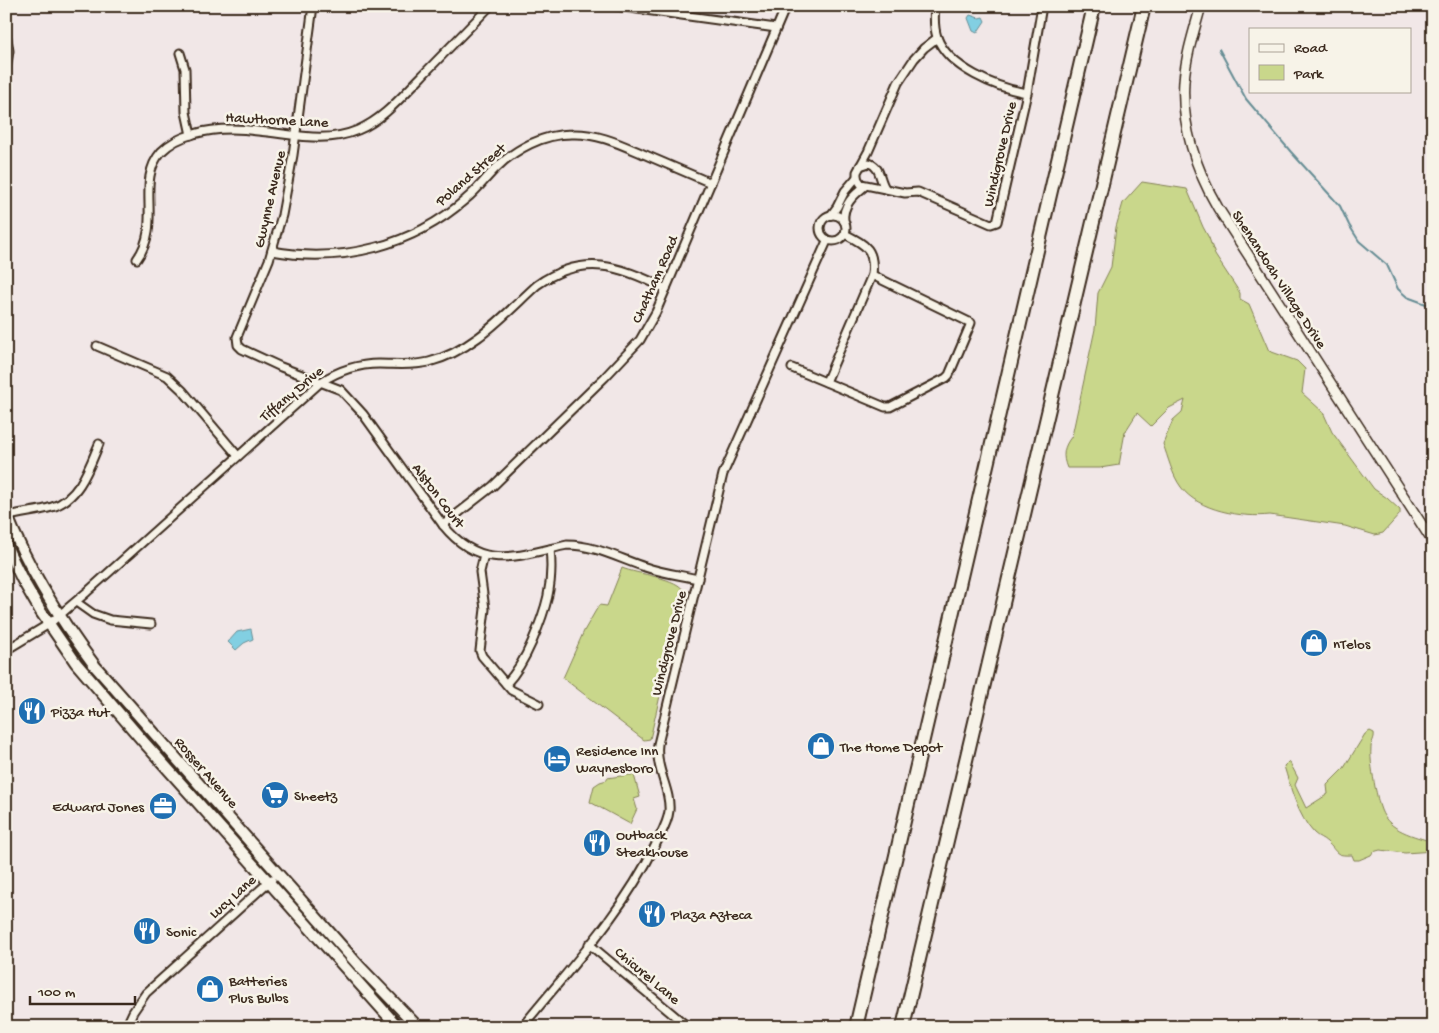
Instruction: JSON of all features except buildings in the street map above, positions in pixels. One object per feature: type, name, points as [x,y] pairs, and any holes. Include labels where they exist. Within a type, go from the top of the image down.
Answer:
[{"type":"highway","points":[[856,1027],[1094,6]]},
{"type":"highway","points":[[904,1023],[1144,6]]},
{"type":"highway","points":[[850,1027],[867,977]]},
{"type":"main road","name":"Rosser Avenue","points":[[7,515],[31,568],[59,616],[95,666],[360,968],[418,1027]]},
{"type":"main road","name":"Rosser Avenue","points":[[6,546],[22,579],[49,624],[76,663],[398,1027]]},
{"type":"street","name":"Gwynne Avenue","points":[[250,305],[272,251],[289,184],[313,6]]},
{"type":"street","name":"Hawthorne Lane","points":[[137,260],[149,234],[149,187],[152,167],[157,158],[169,145],[191,135],[219,129],[324,138],[340,136],[358,130],[384,114],[490,6]]},
{"type":"street","points":[[616,6],[776,28]]},
{"type":"street","name":"Chatham Road","points":[[443,526],[493,486],[606,377],[647,329],[666,289],[786,6]]},
{"type":"street","points":[[868,186],[861,184],[857,177],[857,172],[868,152],[898,83],[914,59],[937,38],[935,6]]},
{"type":"street","name":"Windigrove Drive","points":[[868,186],[905,193],[918,192],[991,224],[997,222],[1027,93],[1042,6]]},
{"type":"street","name":"Shenandoah Village Drive","points":[[1201,6],[1189,51],[1184,110],[1188,134],[1205,183],[1218,208],[1433,542]]},
{"type":"street","points":[[6,33],[9,51],[6,69]]},
{"type":"street","name":"Windigrove Drive","points":[[937,38],[952,58],[972,73],[1010,90],[1027,93]]},
{"type":"street","points":[[180,53],[185,69],[186,112],[191,135]]},
{"type":"street","name":"Poland Street","points":[[272,251],[305,255],[330,255],[368,250],[400,239],[425,228],[454,210],[509,156],[538,141],[565,134],[586,134],[612,141],[711,183]]},
{"type":"street","points":[[868,152],[873,164],[878,168],[879,177],[885,188]]},
{"type":"street","points":[[860,166],[863,164],[873,164]]},
{"type":"street","points":[[831,215],[848,186],[857,177]]},
{"type":"street","points":[[844,221],[839,216],[831,215],[823,218],[820,226],[821,235],[827,241],[838,241],[845,234],[844,215],[847,205],[855,194],[876,183],[879,177]]},
{"type":"street","points":[[826,382],[872,275],[870,251],[845,234]]},
{"type":"street","name":"Windigrove Drive","points":[[522,1027],[611,918],[632,888],[652,854],[668,817],[668,798],[658,767],[657,752],[723,474],[827,241]]},
{"type":"street","name":"Tiffany Drive","points":[[6,650],[49,624],[76,602],[321,382],[339,372],[354,367],[378,364],[417,364],[454,353],[469,345],[537,285],[570,268],[593,264],[613,267],[666,289]]},
{"type":"street","points":[[792,368],[885,407],[890,407],[946,378],[952,369],[971,322],[872,275]]},
{"type":"street","name":"Alston Court","points":[[250,305],[237,337],[238,345],[242,350],[280,367],[341,390],[353,402],[443,526],[464,546],[484,555],[510,557],[568,545],[586,547],[612,554],[647,568],[698,579]]},
{"type":"street","points":[[97,346],[167,376],[194,403],[238,456]]},
{"type":"street","points":[[7,515],[51,508],[73,495],[86,474],[98,444]]},
{"type":"street","points":[[506,684],[520,668],[545,609],[551,584],[550,549]]},
{"type":"street","points":[[484,555],[480,572],[485,609],[480,652],[516,694],[539,704]]},
{"type":"street","points":[[76,602],[93,614],[110,620],[151,624]]},
{"type":"street","name":"Lucy Lane","points":[[126,1027],[132,1012],[146,993],[278,873]]},
{"type":"street","name":"Chicurel Lane","points":[[589,944],[688,1027]]},
{"type":"green space","points":[[1142,182],[1187,189],[1215,255],[1240,293],[1240,299],[1249,304],[1269,351],[1297,361],[1305,369],[1302,393],[1323,412],[1332,432],[1374,489],[1400,510],[1400,514],[1383,533],[1375,535],[1345,526],[1270,515],[1234,514],[1198,502],[1181,487],[1173,472],[1163,444],[1173,420],[1182,412],[1185,400],[1169,408],[1151,426],[1137,413],[1125,432],[1119,465],[1100,468],[1067,468],[1064,452],[1072,436],[1095,329],[1098,293],[1111,267],[1116,227],[1123,203]]},
{"type":"green space","points":[[622,568],[675,583],[684,592],[650,739],[644,740],[563,678],[584,631],[599,605],[607,606]]},
{"type":"green space","points":[[1370,731],[1374,733],[1371,753],[1375,787],[1380,807],[1385,817],[1403,832],[1433,842],[1433,851],[1405,853],[1380,850],[1359,860],[1354,860],[1352,855],[1337,853],[1314,833],[1304,819],[1284,766],[1289,761],[1298,778],[1295,785],[1306,808],[1328,794],[1327,785],[1344,768],[1365,734]]},
{"type":"green space","points":[[634,775],[640,797],[634,799],[637,809],[630,824],[590,802],[594,786],[607,780],[607,778]]},
{"type":"water","points":[[970,15],[979,18],[983,17],[985,21],[977,33],[973,31],[968,18]]},
{"type":"water","points":[[251,629],[253,639],[244,643],[236,650],[228,642],[237,632]]},
{"type":"waterway","points":[[1219,49],[1246,99],[1340,206],[1359,241],[1387,265],[1398,289],[1407,297],[1426,304]]},
{"type":"place","name":"nTelos","points":[[1314,643]]},
{"type":"place","name":"Pizza Hut","points":[[32,711]]},
{"type":"place","name":"The Home Depot","points":[[821,746]]},
{"type":"place","name":"Residence Inn Waynesboro","points":[[557,759]]},
{"type":"place","name":"Sheetz","points":[[275,795]]},
{"type":"place","name":"Edward Jones","points":[[163,806]]},
{"type":"place","name":"Outback Steakhouse","points":[[597,843]]},
{"type":"place","name":"Plaza Azteca","points":[[652,914]]},
{"type":"place","name":"Sonic","points":[[147,931]]},
{"type":"place","name":"Batteries Plus Bulbs","points":[[210,989]]}]
